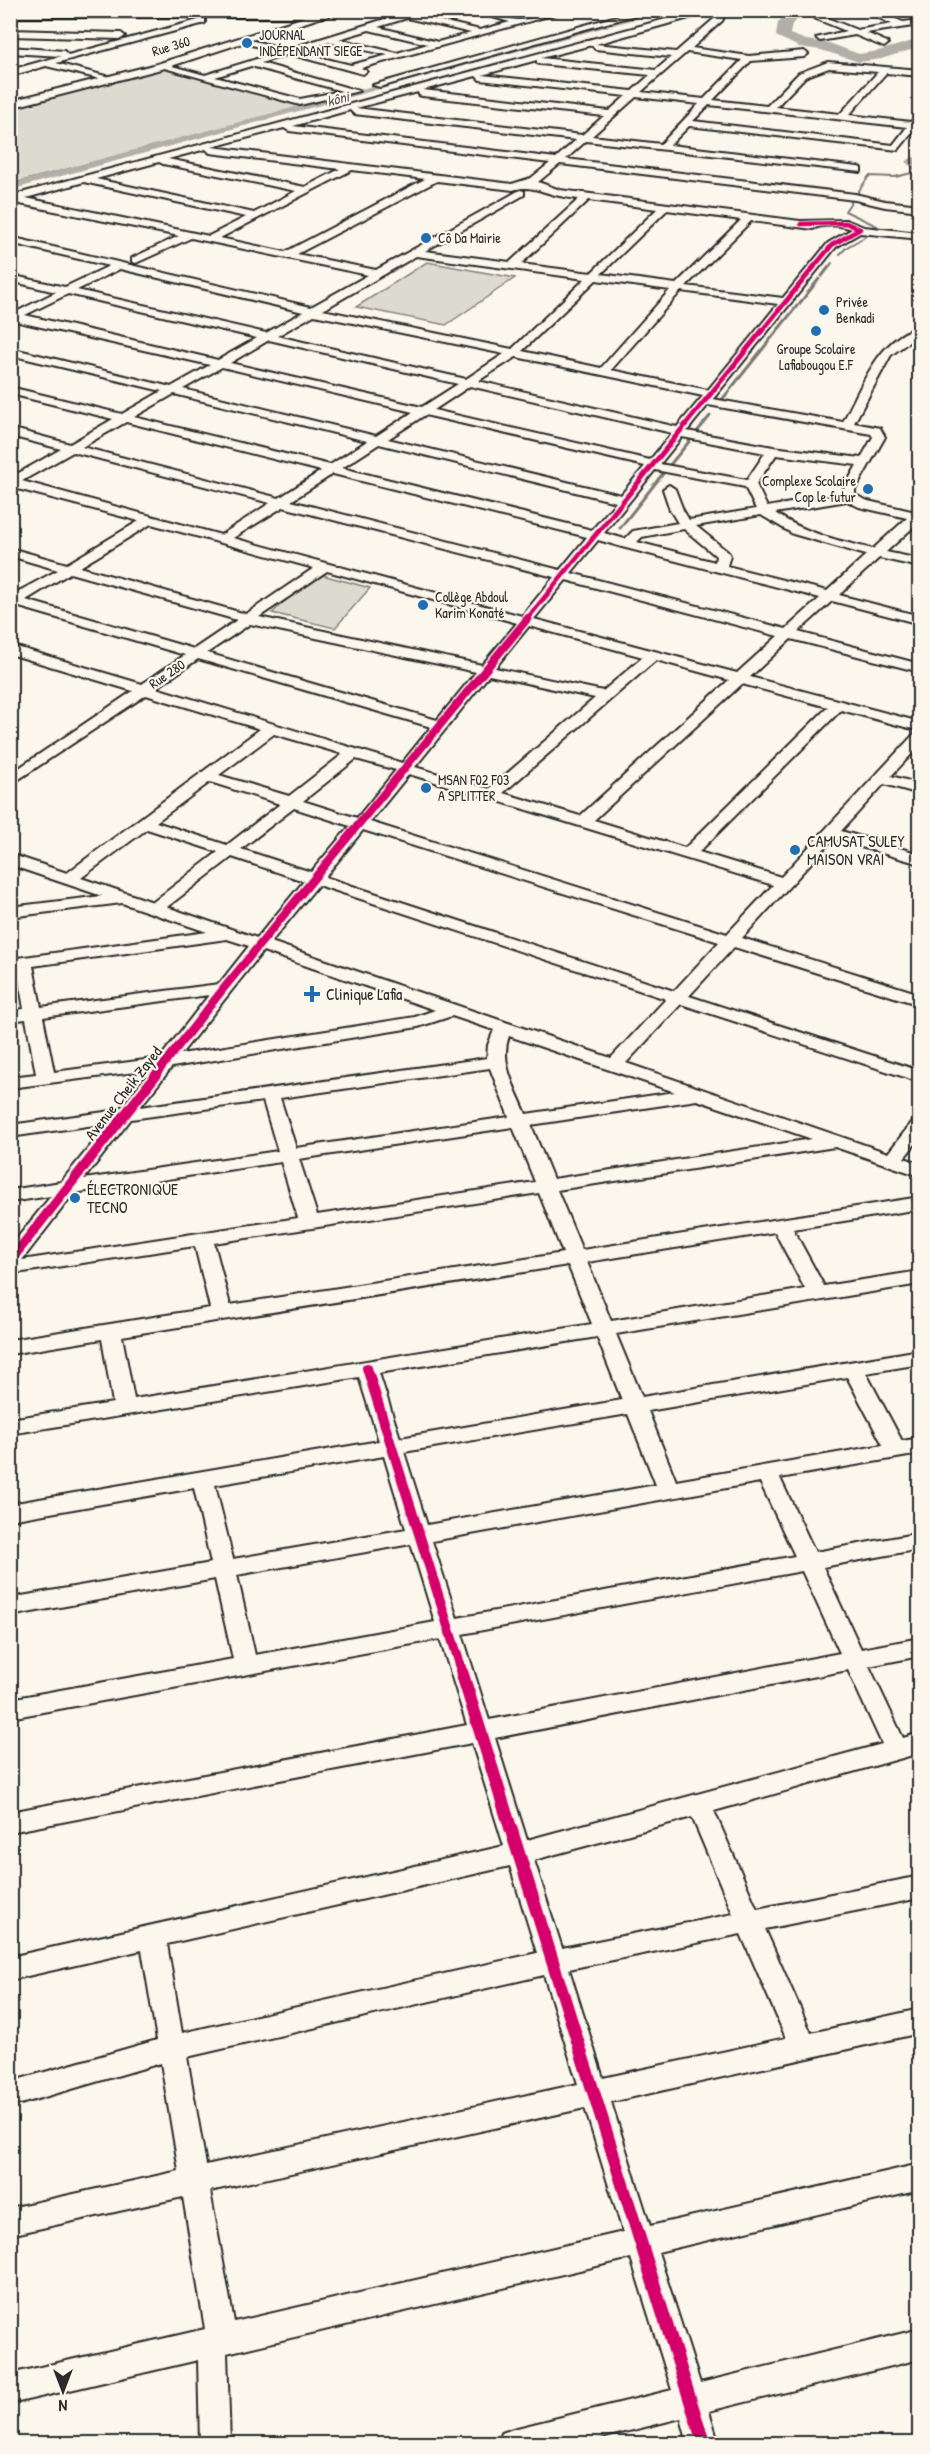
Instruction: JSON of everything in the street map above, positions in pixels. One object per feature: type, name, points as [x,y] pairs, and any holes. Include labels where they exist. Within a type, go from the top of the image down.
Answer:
[{"type":"main road","name":"Rue 360","points":[[107,79],[339,11]]},
{"type":"main road","name":"Rue 360","points":[[10,103],[161,66],[326,13]]},
{"type":"street","points":[[339,11],[364,10]]},
{"type":"street","points":[[206,77],[424,10]]},
{"type":"street","points":[[471,10],[566,33]]},
{"type":"street","points":[[377,85],[451,67],[482,55],[649,10]]},
{"type":"street","points":[[866,10],[920,32]]},
{"type":"street","points":[[350,68],[559,11]]},
{"type":"street","points":[[11,482],[415,253],[521,189],[536,193],[540,183],[557,161],[719,19],[723,11],[707,11],[12,199]]},
{"type":"street","points":[[33,33],[52,13]]},
{"type":"street","points":[[10,15],[326,13]]},
{"type":"street","points":[[13,71],[227,14]]},
{"type":"street","points":[[407,15],[479,33]]},
{"type":"street","points":[[817,16],[884,45]]},
{"type":"street","points":[[820,38],[920,22]]},
{"type":"street","points":[[369,27],[482,55]]},
{"type":"street","points":[[438,34],[459,28]]},
{"type":"street","points":[[10,33],[142,37]]},
{"type":"street","points":[[330,39],[397,55]]},
{"type":"street","points":[[243,40],[396,80]]},
{"type":"street","points":[[584,45],[740,56],[748,59],[804,54]]},
{"type":"street","points":[[10,50],[79,55]]},
{"type":"street","points":[[529,59],[656,74]]},
{"type":"street","points":[[663,147],[748,59]]},
{"type":"street","points":[[48,63],[107,79]]},
{"type":"street","points":[[161,66],[300,102],[355,91],[251,63]]},
{"type":"street","points":[[769,110],[802,75],[828,65],[918,71]]},
{"type":"street","points":[[451,67],[471,75],[913,126]]},
{"type":"street","points":[[842,118],[885,69]]},
{"type":"street","points":[[410,92],[611,114]]},
{"type":"street","points":[[343,110],[858,170]]},
{"type":"street","points":[[687,123],[894,148],[920,117]]},
{"type":"street","points":[[278,127],[855,196],[885,204],[920,208]]},
{"type":"street","points":[[391,148],[400,142]]},
{"type":"street","points":[[897,144],[908,143]]},
{"type":"street","points":[[199,148],[351,167],[369,165],[521,189],[857,231],[920,236]]},
{"type":"street","points":[[157,160],[306,190]]},
{"type":"street","points":[[210,239],[351,167]]},
{"type":"street","points":[[287,255],[436,177]]},
{"type":"street","points":[[84,179],[256,216]]},
{"type":"street","points":[[540,183],[558,193]]},
{"type":"street","points":[[512,266],[587,197]]},
{"type":"street","points":[[12,199],[378,274]]},
{"type":"street","points":[[223,540],[514,353],[665,207]]},
{"type":"street","points":[[603,372],[678,288],[749,217]]},
{"type":"street","points":[[832,245],[833,227]]},
{"type":"street","points":[[832,245],[857,231]]},
{"type":"street","points":[[136,260],[189,235]]},
{"type":"street","points":[[10,240],[314,310],[603,372],[707,398],[872,429],[879,434],[879,437],[849,490],[849,497]]},
{"type":"street","name":"Avenue Cheik Zayed","points":[[10,1261],[224,988],[564,576],[594,535],[832,245]]},
{"type":"street","points":[[415,253],[785,302]]},
{"type":"street","points":[[12,317],[118,266]]},
{"type":"street","points":[[10,278],[772,452],[866,462]]},
{"type":"street","points":[[12,317],[652,465],[750,484]]},
{"type":"street","points":[[847,425],[886,353],[920,329]]},
{"type":"street","points":[[10,351],[624,500]]},
{"type":"street","points":[[10,390],[920,614]]},
{"type":"street","points":[[10,432],[920,668]]},
{"type":"street","points":[[750,484],[772,452]]},
{"type":"street","points":[[11,482],[920,727]]},
{"type":"street","points":[[750,484],[763,511],[787,526],[805,534],[920,563]]},
{"type":"street","points":[[669,489],[671,506],[686,525],[723,555],[721,565]]},
{"type":"street","points":[[629,542],[638,534],[849,497],[864,504],[918,516]]},
{"type":"street","points":[[583,822],[918,516]]},
{"type":"street","points":[[12,602],[149,520]]},
{"type":"street","points":[[10,552],[248,619],[606,696]]},
{"type":"street","name":"Rue 280","points":[[10,781],[324,567]]},
{"type":"street","points":[[832,593],[920,620]]},
{"type":"street","points":[[12,602],[440,726]]},
{"type":"street","points":[[10,649],[784,883]]},
{"type":"street","points":[[491,795],[654,655]]},
{"type":"street","points":[[688,854],[838,705]]},
{"type":"street","points":[[69,879],[273,728]]},
{"type":"street","points":[[614,1066],[920,736]]},
{"type":"street","points":[[155,909],[354,753]]},
{"type":"street","points":[[208,776],[920,1000]]},
{"type":"street","points":[[881,778],[920,789]]},
{"type":"street","points":[[145,823],[920,1077]]},
{"type":"street","points":[[830,833],[920,859]]},
{"type":"street","points":[[12,860],[920,1170]]},
{"type":"street","points":[[10,912],[123,898]]},
{"type":"street","points":[[46,1078],[33,1013],[17,963],[228,934]]},
{"type":"street","points":[[10,1016],[224,988]]},
{"type":"street","points":[[10,1083],[166,1062],[418,1022],[450,1011]]},
{"type":"street","points":[[503,1029],[497,1045],[496,1062],[669,1490]]},
{"type":"street","points":[[10,1131],[496,1062]]},
{"type":"street","points":[[270,1094],[309,1222]]},
{"type":"street","points":[[10,1196],[700,1094]]},
{"type":"street","points":[[892,1161],[920,1125]]},
{"type":"street","points":[[10,1268],[836,1142]]},
{"type":"street","points":[[10,1347],[920,1203]]},
{"type":"street","points":[[781,1225],[818,1294]]},
{"type":"street","points":[[203,1239],[222,1314]]},
{"type":"street","points":[[10,1427],[920,1277]]},
{"type":"street","points":[[111,1331],[125,1408]]},
{"type":"street","points":[[10,1512],[920,1357]]},
{"type":"street","points":[[367,1368],[704,2444]]},
{"type":"street","points":[[852,1368],[896,1450]]},
{"type":"street","points":[[10,1607],[920,1446]]},
{"type":"street","points":[[10,1969],[519,1853],[699,1806],[908,1747],[855,1659],[767,1473]]},
{"type":"street","points":[[204,1479],[246,1665]]},
{"type":"street","points":[[10,1709],[920,1541]]},
{"type":"street","points":[[10,1822],[920,1647]]},
{"type":"street","points":[[699,1806],[803,2047]]},
{"type":"street","points":[[10,2095],[171,2048],[553,1961],[920,1887]]},
{"type":"street","points":[[152,1935],[194,2181],[217,2341],[215,2444]]},
{"type":"street","points":[[10,2222],[920,2021]]},
{"type":"street","points":[[10,2389],[920,2177]]},
{"type":"street","points":[[513,2444],[920,2344]]},
{"type":"shaded area","points":[[167,68],[304,106],[11,184],[11,108]]},
{"type":"shaded area","points":[[427,262],[515,278],[446,325],[356,307]]},
{"type":"shaded area","points":[[315,573],[370,588],[335,628],[272,613]]},
{"type":"waterway","name":"kôni","points":[[10,187],[665,10]]},
{"type":"waterway","points":[[802,10],[785,22],[783,36],[804,44],[824,46],[859,58],[881,55],[920,43]]},
{"type":"waterway","points":[[920,160],[914,162],[920,167]]},
{"type":"waterway","points":[[840,254],[847,247],[877,230],[877,226],[845,211],[869,176],[895,177],[920,171]]},
{"type":"waterway","points":[[827,269],[832,263]]},
{"type":"waterway","points":[[822,276],[829,267]]},
{"type":"waterway","points":[[799,304],[819,279]]},
{"type":"waterway","points":[[721,401],[797,306]]},
{"type":"waterway","points":[[696,433],[710,416]]},
{"type":"waterway","points":[[669,466],[692,438]]},
{"type":"waterway","points":[[620,528],[665,471]]},
{"type":"cycle path","points":[[10,1261],[224,988],[832,245],[860,229],[846,223],[801,224]]},
{"type":"cycle path","points":[[367,1368],[704,2444]]},
{"type":"place","name":"JOURNAL INDÉPENDANT SIEGE","points":[[247,43]]},
{"type":"place","name":"Cô Da Mairie","points":[[426,238]]},
{"type":"place","name":"Privée Benkadi","points":[[824,310]]},
{"type":"place","name":"Groupe Scolaire Lafiabougou E.F","points":[[816,331]]},
{"type":"place","name":"Complexe Scolaire Cop le futur","points":[[868,489]]},
{"type":"place","name":"Collège Abdoul Karim Konaté","points":[[423,605]]},
{"type":"place","name":"MSAN F02 F03 A SPLITTER","points":[[426,788]]},
{"type":"place","name":"CAMUSAT SULEY MAISON VRAI","points":[[795,850]]},
{"type":"place","name":"Clinique Lafia","points":[[312,994]]},
{"type":"place","name":"ÉLECTRONIQUE TECNO","points":[[75,1198]]}]
